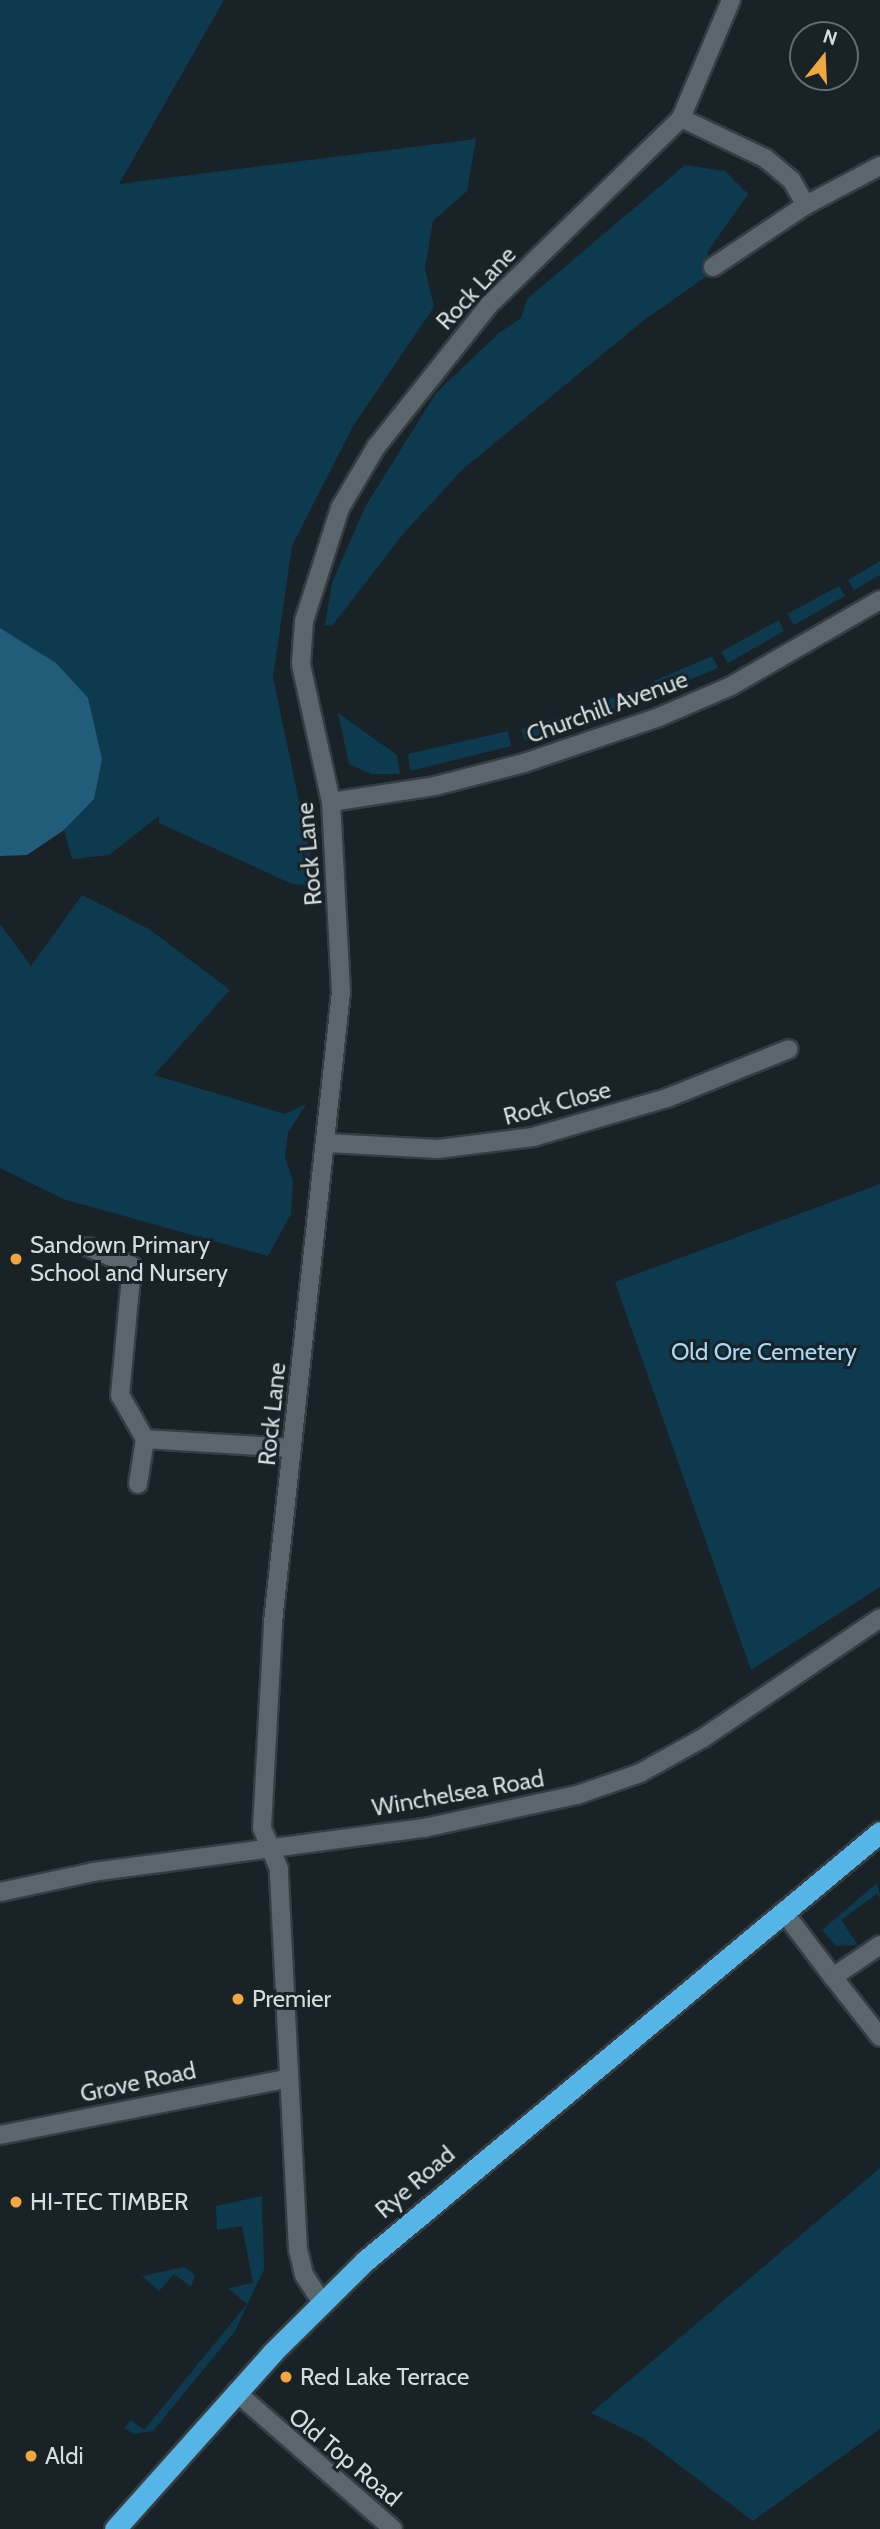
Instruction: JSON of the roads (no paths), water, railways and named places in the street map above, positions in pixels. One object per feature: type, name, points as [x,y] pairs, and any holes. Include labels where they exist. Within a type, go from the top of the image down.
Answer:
[{"type":"highway","name":"Rye Road","points":[[115,2529],[321,2301],[432,2202],[880,1832]]},
{"type":"street","name":"Rock Lane","points":[[271,1847],[262,1828],[264,1741],[292,1448],[327,1143],[342,960],[331,802],[301,664],[304,621],[340,508],[376,447],[489,304],[681,118],[731,0]]},
{"type":"street","points":[[681,118],[765,158],[792,181],[806,205]]},
{"type":"street","points":[[713,267],[806,205],[880,166]]},
{"type":"street","name":"Churchill Avenue","points":[[331,802],[435,786],[524,763],[659,717],[731,686],[880,600]]},
{"type":"street","name":"Rock Close","points":[[327,1143],[438,1149],[533,1137],[667,1098],[789,1049]]},
{"type":"street","points":[[88,1247],[132,1266],[120,1395],[145,1438],[138,1484]]},
{"type":"street","points":[[145,1438],[292,1448]]},
{"type":"street","name":"Winchelsea Road","points":[[0,1892],[93,1872],[491,1816],[577,1795],[640,1773],[703,1738],[880,1618]]},
{"type":"street","points":[[271,1847],[280,1895],[286,2079],[298,2250],[304,2275],[321,2301]]},
{"type":"street","points":[[783,1912],[880,2037]]},
{"type":"street","points":[[833,1977],[880,1945]]},
{"type":"street","name":"Grove Road","points":[[0,2135],[286,2079]]},
{"type":"street","name":"Old Top Road","points":[[236,2392],[393,2529]]},
{"type":"place","name":"Sandown Primary School and Nursery","points":[[16,1259]]},
{"type":"place","name":"Premier","points":[[238,1999]]},
{"type":"place","name":"HI-TEC TIMBER","points":[[16,2202]]},
{"type":"place","name":"Red Lake Terrace","points":[[286,2377]]},
{"type":"place","name":"Aldi","points":[[31,2456]]},
{"type":"park label","name":"Old Ore Cemetery","points":[[764,1352]]}]
